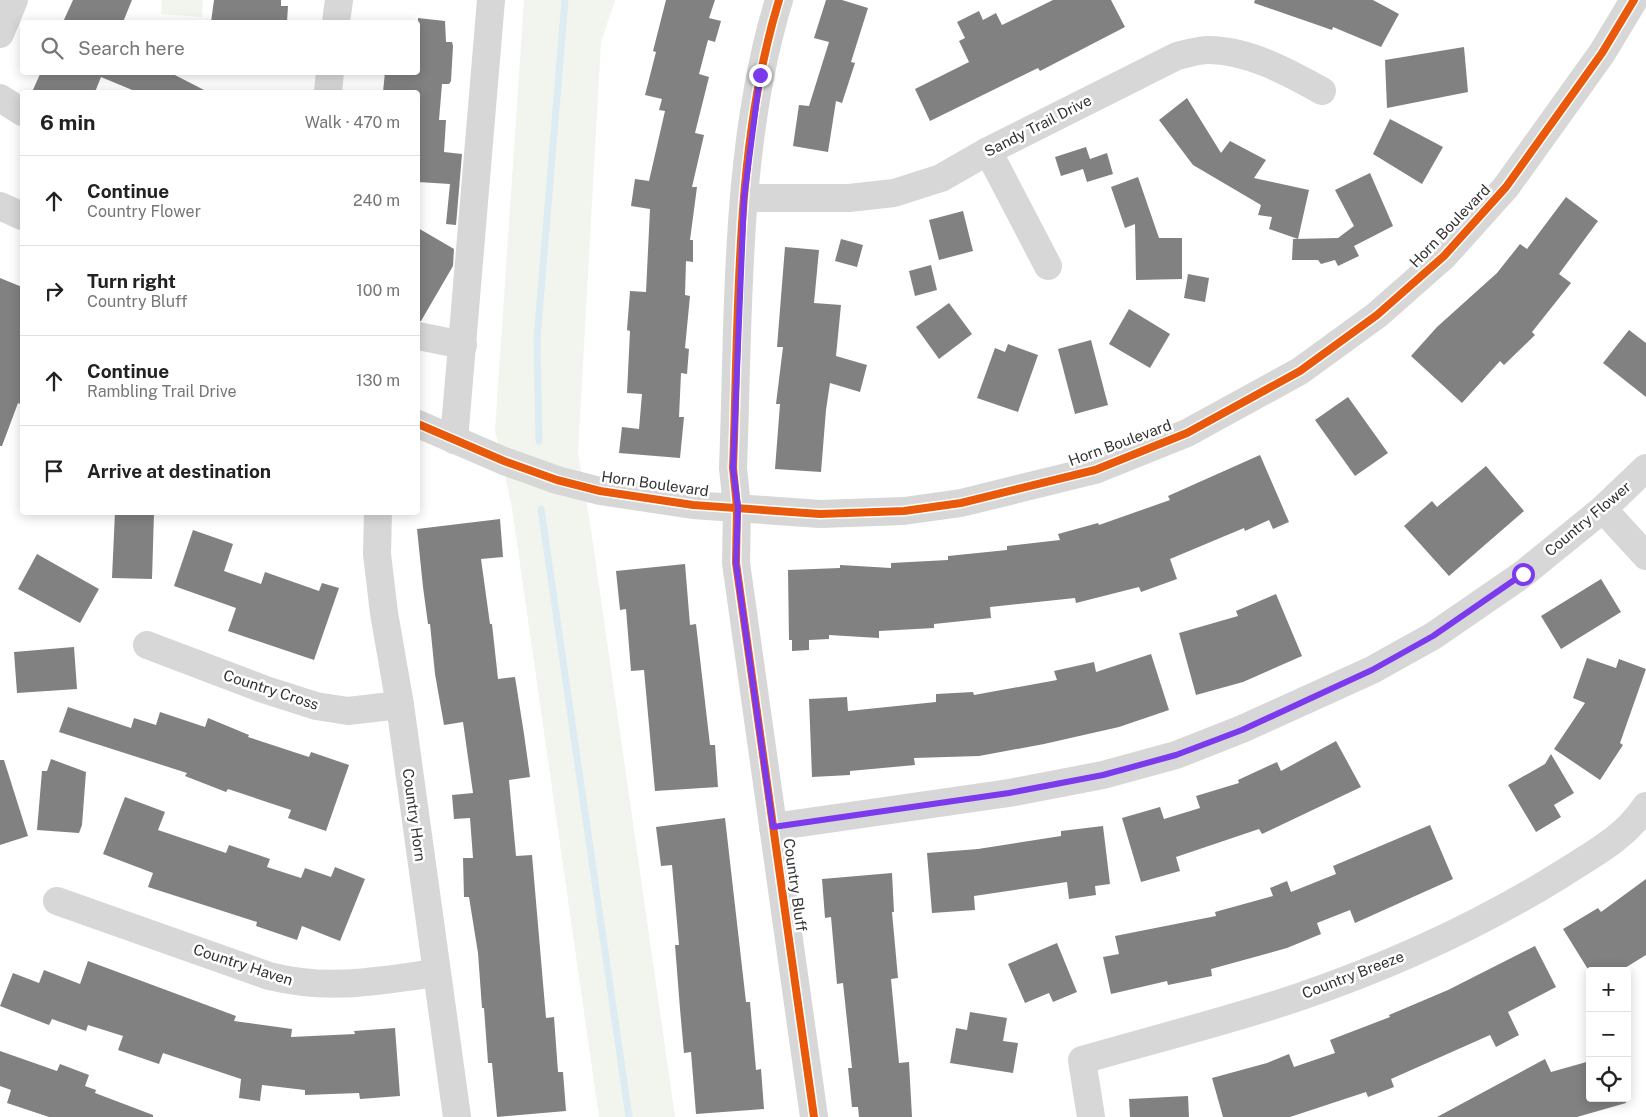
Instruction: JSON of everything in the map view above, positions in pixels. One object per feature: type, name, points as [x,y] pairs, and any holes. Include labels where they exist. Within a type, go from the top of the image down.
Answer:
[{"type":"street","points":[[0,34],[14,0]]},
{"type":"street","points":[[336,20],[339,0]]},
{"type":"street","points":[[454,440],[491,0]]},
{"type":"street","name":"Country Bluff","points":[[779,0],[760,75],[744,198],[733,468],[738,507],[736,563],[814,1117]]},
{"type":"street","name":"Horn Boulevard","points":[[420,425],[504,461],[557,480],[600,491],[693,505],[820,514],[904,511],[961,503],[1095,470],[1187,433],[1300,371],[1377,315],[1444,256],[1506,187],[1602,53],[1634,0]]},
{"type":"street","name":"Sandy Trail Drive","points":[[744,198],[849,198],[894,193],[941,178],[988,151],[1177,56],[1208,50],[1241,55],[1292,74],[1322,91]]},
{"type":"street","points":[[328,90],[330,75]]},
{"type":"street","points":[[0,98],[20,111]]},
{"type":"street","points":[[988,151],[1048,266]]},
{"type":"street","points":[[0,206],[20,215]]},
{"type":"street","points":[[420,336],[463,345]]},
{"type":"street","name":"Country Flower","points":[[773,827],[1009,793],[1103,775],[1176,755],[1242,730],[1372,670],[1433,636],[1523,574],[1603,509],[1646,468]]},
{"type":"street","points":[[1603,509],[1646,556]]},
{"type":"street","name":"Country Horn","points":[[378,515],[377,554],[400,704],[457,1117]]},
{"type":"street","name":"Country Cross","points":[[147,645],[266,690],[316,706],[348,711],[400,704]]},
{"type":"street","name":"Country Breeze","points":[[1091,1117],[1082,1060],[1299,997],[1423,948],[1528,895],[1617,839],[1639,817],[1646,806]]},
{"type":"street","name":"Country Haven","points":[[57,901],[269,976],[293,982],[338,985],[436,973]]},
{"type":"shaded area","points":[[162,0],[203,0],[202,17],[161,14]]},
{"type":"shaded area","points":[[524,0],[615,0],[601,42],[578,453],[590,523],[675,1117],[599,1117],[512,508],[495,430]]},
{"type":"building","points":[[73,0],[132,0],[124,20],[64,20]]},
{"type":"building","points":[[214,0],[281,0],[281,6],[288,6],[287,20],[211,20]]},
{"type":"building","points":[[666,0],[715,0],[709,18],[721,21],[715,42],[708,40],[699,74],[709,77],[695,133],[704,135],[692,187],[697,187],[690,240],[693,240],[693,262],[686,261],[685,295],[690,296],[685,348],[689,349],[687,374],[681,373],[679,417],[684,417],[680,458],[619,453],[622,427],[639,429],[642,394],[627,393],[630,331],[627,330],[630,291],[646,292],[650,209],[631,206],[635,179],[649,181],[665,111],[659,110],[662,99],[645,95],[656,52],[653,51]]},
{"type":"building","points":[[826,0],[842,0],[868,8],[851,62],[855,63],[842,103],[836,101],[828,152],[793,146],[799,105],[809,106],[829,42],[814,38]]},
{"type":"building","points":[[1053,0],[1111,0],[1125,27],[1040,71],[1038,68],[930,121],[915,89],[969,62],[959,41],[965,38],[957,22],[979,11],[983,20],[996,13],[1002,25]]},
{"type":"building","points":[[1255,0],[1373,0],[1399,14],[1381,47],[1333,27],[1332,30],[1254,3]]},
{"type":"building","points":[[418,18],[445,21],[446,42],[452,42],[453,46],[451,81],[449,84],[442,84],[439,120],[446,120],[444,152],[462,154],[456,225],[446,224],[450,184],[420,182],[420,90],[383,90],[385,75],[420,75],[420,20]]},
{"type":"building","points":[[1464,47],[1468,92],[1387,108],[1385,60]]},
{"type":"building","points":[[40,75],[175,75],[204,90],[132,90],[101,77],[96,90],[33,90]]},
{"type":"building","points":[[1187,98],[1221,153],[1230,141],[1266,160],[1254,178],[1309,190],[1298,239],[1269,229],[1272,217],[1258,215],[1261,205],[1193,165],[1159,120]]},
{"type":"building","points":[[1390,119],[1443,147],[1422,184],[1373,154]]},
{"type":"building","points":[[1086,147],[1090,159],[1107,153],[1113,174],[1087,182],[1083,169],[1061,176],[1055,157]]},
{"type":"building","points":[[1370,173],[1393,226],[1354,246],[1359,256],[1338,266],[1335,260],[1321,264],[1318,260],[1292,260],[1293,239],[1338,238],[1354,226],[1335,190]]},
{"type":"building","points":[[1138,177],[1159,238],[1182,238],[1182,279],[1136,280],[1135,224],[1125,228],[1111,187]]},
{"type":"building","points":[[1566,197],[1598,221],[1559,274],[1571,283],[1532,332],[1535,335],[1504,365],[1500,361],[1462,403],[1411,356],[1437,327],[1497,273],[1520,244],[1527,249]]},
{"type":"building","points":[[963,211],[973,251],[939,260],[929,220]]},
{"type":"building","points":[[420,229],[454,249],[453,266],[421,321]]},
{"type":"building","points":[[841,239],[863,245],[857,267],[835,261]]},
{"type":"building","points":[[785,247],[819,250],[814,303],[841,305],[836,356],[867,365],[860,392],[830,383],[821,472],[775,469],[780,404],[776,404],[783,347],[777,347]]},
{"type":"building","points":[[931,265],[937,290],[915,296],[909,271]]},
{"type":"building","points":[[1188,274],[1209,278],[1205,302],[1184,298]]},
{"type":"building","points":[[0,278],[20,286],[20,404],[18,403],[2,446],[0,446]]},
{"type":"building","points":[[949,303],[972,334],[939,359],[916,327]]},
{"type":"building","points":[[1129,309],[1170,334],[1150,368],[1109,344]]},
{"type":"building","points":[[1629,330],[1646,343],[1646,397],[1603,363]]},
{"type":"building","points":[[1091,340],[1108,405],[1075,414],[1058,349]]},
{"type":"building","points":[[1008,344],[1038,355],[1018,412],[977,398],[995,348],[1005,352]]},
{"type":"building","points":[[1348,397],[1388,453],[1355,476],[1315,420]]},
{"type":"building","points":[[1260,455],[1289,522],[1273,529],[1269,520],[1245,531],[1244,528],[1170,559],[1177,579],[1141,592],[1139,587],[1076,603],[1075,598],[990,607],[991,618],[934,624],[934,628],[879,631],[879,638],[829,635],[829,639],[809,640],[809,650],[792,651],[792,640],[789,640],[788,570],[840,568],[840,565],[891,568],[891,563],[948,560],[948,556],[1007,550],[1007,546],[1060,540],[1058,534],[1098,523],[1099,525],[1170,500],[1168,496]]},
{"type":"building","points":[[1486,466],[1524,511],[1449,576],[1404,526],[1432,501],[1437,507]]},
{"type":"building","points":[[115,515],[154,515],[152,579],[112,578]]},
{"type":"building","points":[[500,519],[503,557],[481,559],[490,624],[492,624],[498,679],[515,677],[524,734],[530,777],[509,780],[516,856],[532,855],[546,1018],[554,1017],[558,1072],[563,1072],[566,1111],[497,1117],[492,1063],[488,1063],[478,953],[469,897],[464,897],[463,858],[473,858],[470,818],[454,819],[452,795],[473,793],[463,722],[444,725],[435,674],[430,624],[428,624],[417,529]]},
{"type":"building","points":[[193,530],[233,544],[224,571],[261,584],[265,572],[319,591],[322,583],[339,588],[314,660],[228,631],[236,608],[174,586]]},
{"type":"building","points":[[37,554],[99,589],[80,623],[18,589]]},
{"type":"building","points":[[685,564],[690,625],[696,624],[710,745],[715,745],[718,787],[655,791],[644,670],[631,671],[626,609],[620,610],[616,571]]},
{"type":"building","points":[[1601,579],[1621,612],[1561,649],[1541,616]]},
{"type":"building","points":[[1276,594],[1302,656],[1243,682],[1196,695],[1179,633],[1238,616],[1236,611]]},
{"type":"building","points":[[74,647],[77,689],[17,693],[14,652]]},
{"type":"building","points":[[1151,654],[1169,710],[1119,727],[1044,744],[979,756],[914,758],[915,765],[850,771],[850,775],[812,777],[809,699],[847,697],[848,711],[936,702],[936,694],[973,692],[974,695],[1057,680],[1054,671],[1094,662],[1096,672]]},
{"type":"building","points":[[1587,658],[1616,668],[1619,659],[1646,669],[1620,743],[1623,745],[1600,780],[1554,749],[1585,703],[1573,698]]},
{"type":"building","points":[[68,707],[131,728],[134,718],[156,725],[160,712],[205,727],[208,718],[249,735],[248,737],[309,757],[311,752],[349,765],[326,831],[288,818],[291,810],[228,789],[226,792],[185,776],[187,773],[59,732]]},
{"type":"building","points":[[1336,741],[1361,787],[1262,834],[1259,829],[1176,857],[1180,871],[1141,882],[1122,818],[1160,807],[1164,819],[1200,808],[1196,796],[1239,783],[1238,780],[1277,762],[1281,771]]},
{"type":"building","points":[[1551,754],[1574,793],[1554,805],[1561,817],[1536,832],[1508,785],[1545,764]]},
{"type":"building","points":[[51,759],[86,772],[82,825],[79,833],[37,830],[42,771],[47,771]]},
{"type":"building","points":[[0,760],[4,760],[28,836],[0,845]]},
{"type":"building","points":[[125,797],[165,812],[158,830],[226,853],[229,845],[270,859],[267,867],[301,878],[305,868],[331,877],[335,867],[365,879],[340,941],[302,926],[297,940],[256,926],[257,922],[148,887],[153,873],[103,854]]},
{"type":"building","points":[[725,818],[746,1002],[750,1002],[756,1070],[761,1069],[764,1109],[696,1114],[691,1052],[684,1053],[675,945],[679,945],[672,865],[661,866],[656,827]]},
{"type":"building","points":[[1430,825],[1453,879],[1355,923],[1350,910],[1317,923],[1321,934],[1287,948],[1211,969],[1212,976],[1168,985],[1167,981],[1111,994],[1103,957],[1119,954],[1115,936],[1216,916],[1215,912],[1273,896],[1270,888],[1287,881],[1291,892],[1336,874],[1333,866]]},
{"type":"building","points":[[1103,826],[1110,884],[1095,886],[1096,895],[1069,899],[1067,882],[974,896],[975,910],[932,913],[927,853],[978,849],[1061,836],[1061,831]]},
{"type":"building","points":[[892,873],[894,912],[892,912],[898,978],[891,979],[899,1063],[909,1062],[912,1117],[859,1117],[858,1107],[852,1107],[848,1068],[852,1068],[843,983],[837,984],[831,917],[825,918],[822,879]]},
{"type":"building","points":[[1646,879],[1646,955],[1626,967],[1587,967],[1563,929],[1598,908],[1601,912]]},
{"type":"building","points":[[1057,943],[1077,992],[1053,1002],[1049,993],[1025,1003],[1008,964]]},
{"type":"building","points":[[1535,946],[1556,987],[1508,1012],[1519,1035],[1496,1047],[1490,1035],[1391,1079],[1394,1087],[1368,1097],[1366,1092],[1290,1117],[1223,1117],[1212,1078],[1267,1063],[1289,1054],[1294,1067],[1335,1053],[1330,1040],[1390,1017],[1389,1015],[1448,990]]},
{"type":"building","points":[[88,961],[236,1016],[234,1021],[292,1029],[291,1037],[355,1034],[354,1031],[395,1028],[400,1096],[360,1099],[359,1093],[305,1095],[305,1090],[262,1085],[260,1101],[239,1098],[241,1079],[163,1053],[159,1064],[118,1050],[123,1036],[88,1025],[86,1031],[52,1019],[49,1025],[0,1006],[13,973],[39,983],[44,970],[80,984]]},
{"type":"building","points":[[970,1012],[1007,1018],[1003,1041],[1018,1043],[1013,1073],[950,1063],[956,1028],[967,1030]]},
{"type":"building","points":[[0,1051],[57,1071],[60,1064],[89,1075],[85,1086],[96,1090],[95,1093],[153,1115],[153,1117],[49,1117],[7,1103],[11,1090],[0,1086]]},
{"type":"building","points":[[1545,1059],[1551,1072],[1586,1062],[1586,1102],[1626,1103],[1577,1117],[1437,1117]]},
{"type":"building","points":[[1188,1096],[1189,1117],[1130,1117],[1129,1099]]},
{"type":"waterway","points":[[539,441],[537,339],[565,0]]},
{"type":"waterway","points":[[541,509],[629,1117]]},
{"type":"cycle path","points":[[779,0],[764,56],[746,172],[738,291],[733,468],[737,507],[736,563],[814,1117]]},
{"type":"cycle path","points":[[420,425],[504,461],[557,480],[600,491],[693,505],[820,514],[904,511],[961,503],[1095,470],[1187,433],[1300,371],[1377,315],[1444,256],[1506,187],[1602,53],[1634,0]]},
{"type":"route","points":[[760,75],[744,198],[733,468],[738,507],[736,563],[773,827],[917,808],[1009,793],[1103,775],[1176,755],[1242,730],[1372,670],[1433,636],[1523,574]]}]
